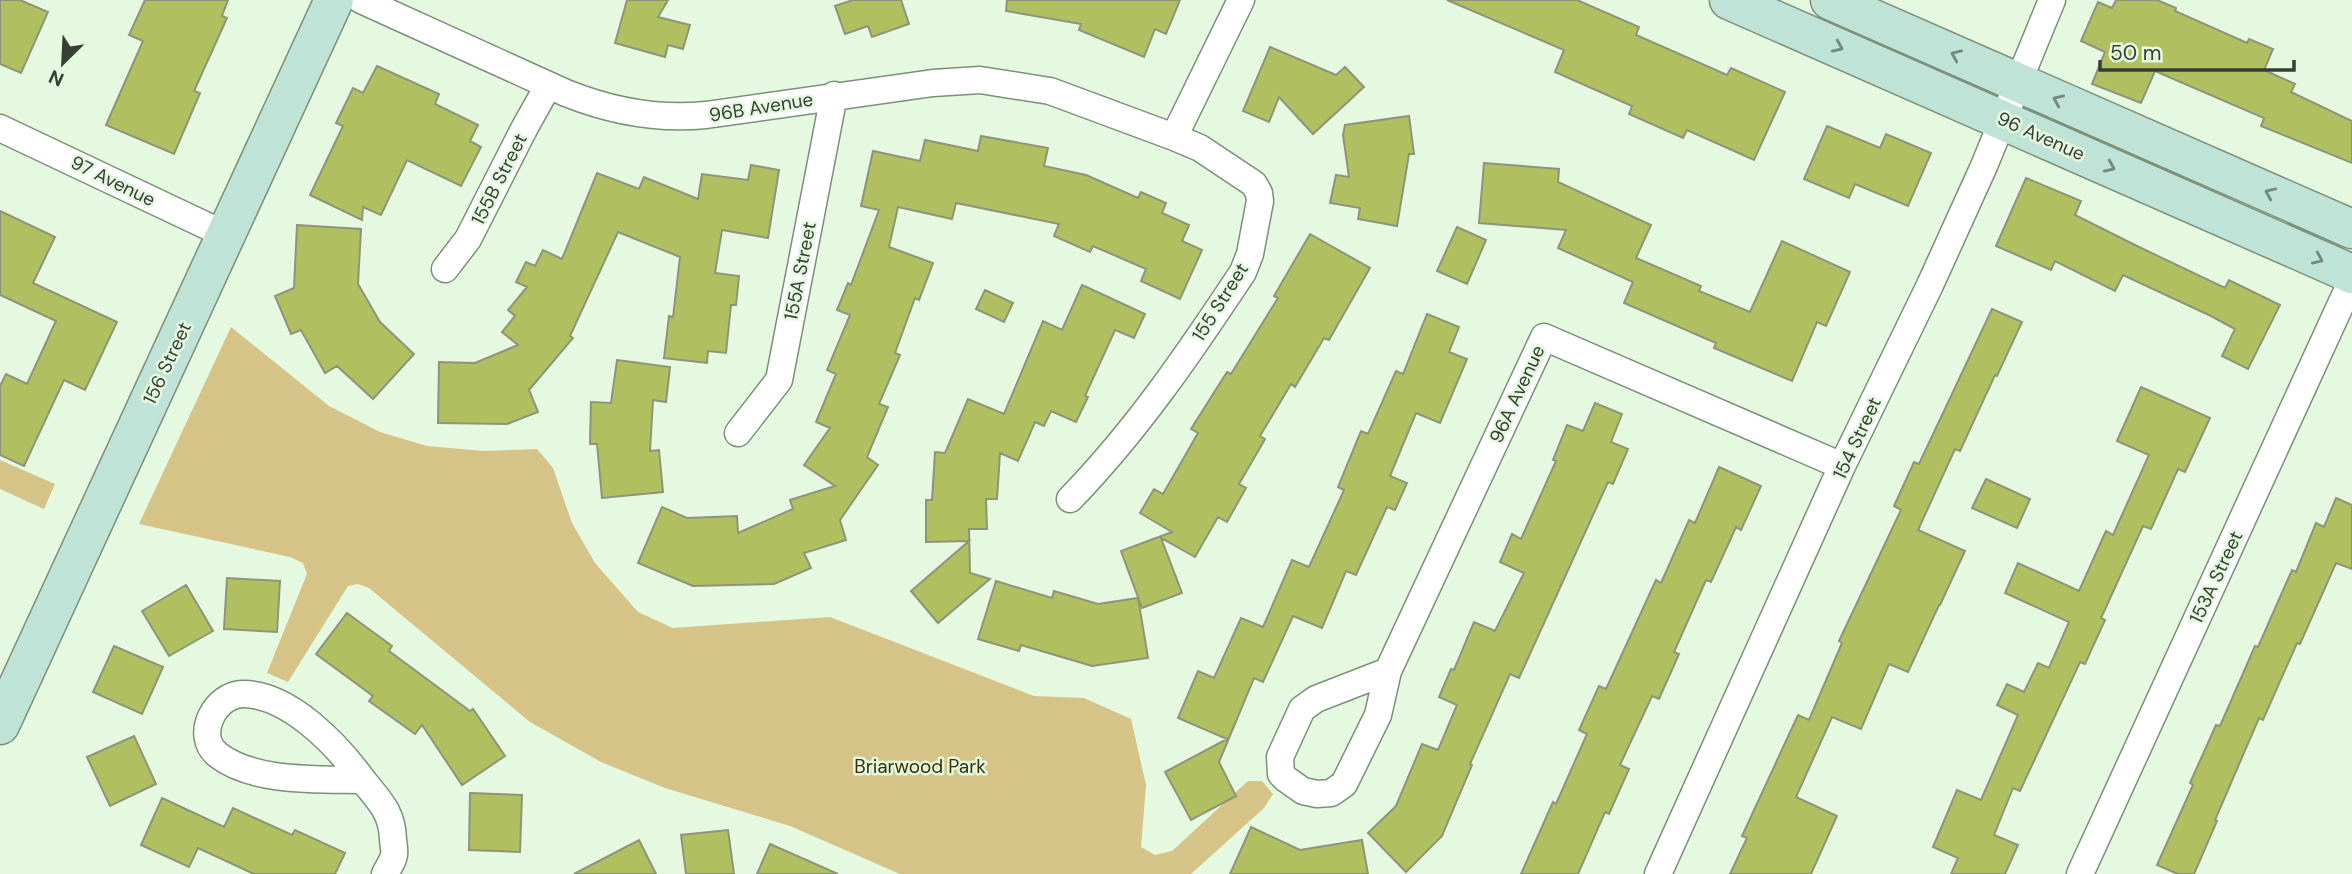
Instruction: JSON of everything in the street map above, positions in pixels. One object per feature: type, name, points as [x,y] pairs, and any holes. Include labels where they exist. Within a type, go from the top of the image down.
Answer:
[{"type":"main road","name":"156 Street","points":[[0,725],[334,0]]},
{"type":"main road","name":"96 Avenue","points":[[1729,0],[2352,274]]},
{"type":"main road","name":"96 Avenue","points":[[1830,0],[2352,229]]},
{"type":"street","name":"96B Avenue","points":[[361,0],[548,86],[582,100],[621,111],[664,117],[706,116],[956,81],[1001,82],[1050,91],[1174,137]]},
{"type":"street","points":[[1174,137],[1241,0]]},
{"type":"street","name":"154 Street","points":[[1658,874],[1843,466],[1930,285],[2052,0]]},
{"type":"street","name":"155B Street","points":[[445,269],[468,239],[524,127],[548,86]]},
{"type":"street","name":"155A Street","points":[[738,433],[779,380],[834,96]]},
{"type":"street","name":"97 Avenue","points":[[0,128],[226,235]]},
{"type":"street","name":"155 Street","points":[[1070,499],[1108,460],[1168,381],[1243,272],[1250,254],[1260,201],[1257,188],[1246,177],[1200,148],[1174,137]]},
{"type":"street","name":"153A Street","points":[[2080,874],[2352,280]]},
{"type":"street","name":"96A Avenue","points":[[1388,671],[1316,699],[1302,709],[1280,757],[1281,774],[1286,779],[1303,791],[1317,794],[1331,793],[1344,784],[1378,715],[1388,671],[1544,337],[1843,466]]},
{"type":"street","points":[[363,780],[288,778],[250,770],[219,757],[207,735],[208,726],[215,710],[232,695],[244,694],[269,699],[296,713],[343,753],[363,780],[392,820],[394,855],[385,874]]},
{"type":"green space","name":"Briarwood Park","points":[[231,327],[329,406],[380,432],[427,446],[484,451],[537,449],[553,468],[572,523],[595,563],[638,612],[673,628],[830,617],[1034,696],[1084,698],[1131,719],[1146,785],[1141,847],[1155,855],[1172,851],[1248,781],[1262,781],[1273,794],[1264,808],[1191,874],[900,874],[790,826],[665,788],[601,762],[530,722],[369,588],[358,584],[348,586],[288,682],[267,673],[307,574],[303,563],[290,557],[139,524]]},
{"type":"green space","points":[[0,460],[55,484],[44,509],[0,489]]},
{"type":"building","points":[[0,0],[20,0],[48,12],[21,73],[0,64]]},
{"type":"building","points":[[145,0],[228,0],[222,16],[227,18],[194,91],[200,93],[174,154],[106,125],[143,41],[129,35]]},
{"type":"building","points":[[627,0],[668,0],[658,17],[690,25],[683,49],[668,45],[665,57],[615,43]]},
{"type":"building","points":[[853,0],[901,0],[909,24],[872,37],[868,26],[845,34],[835,6]]},
{"type":"building","points":[[1007,0],[1180,0],[1166,34],[1155,29],[1144,57],[1079,30],[1081,24],[1006,11]]},
{"type":"building","points":[[1447,0],[1577,0],[1639,27],[1636,35],[1727,75],[1731,68],[1785,92],[1754,160],[1687,130],[1683,138],[1629,114],[1632,106],[1555,72],[1564,50]]},
{"type":"building","points":[[2116,0],[2157,0],[2176,8],[2175,11],[2247,43],[2249,39],[2273,49],[2264,70],[2295,84],[2291,92],[2352,121],[2352,163],[2261,126],[2264,118],[2155,71],[2141,103],[2092,84],[2105,52],[2081,41],[2098,2],[2112,8]]},
{"type":"building","points":[[1270,47],[1336,75],[1345,67],[1364,87],[1313,134],[1279,97],[1269,122],[1243,111]]},
{"type":"building","points":[[377,66],[439,94],[435,104],[478,125],[470,141],[481,147],[461,186],[407,160],[381,215],[363,207],[362,220],[310,195],[343,126],[336,123],[353,88],[363,93]]},
{"type":"building","points":[[1409,116],[1414,154],[1409,154],[1397,226],[1358,219],[1360,208],[1330,203],[1336,175],[1349,177],[1343,135],[1345,125]]},
{"type":"building","points":[[1827,126],[1880,148],[1886,134],[1931,153],[1908,206],[1855,184],[1849,198],[1804,179]]},
{"type":"building","points":[[981,136],[1048,148],[1044,166],[1086,175],[1138,198],[1141,192],[1166,203],[1162,213],[1189,225],[1182,241],[1202,250],[1180,299],[1141,281],[1146,269],[1093,246],[1090,252],[1054,236],[1059,224],[956,203],[952,219],[898,207],[889,247],[933,263],[919,300],[915,298],[895,353],[900,355],[879,404],[888,407],[867,457],[878,465],[840,520],[846,540],[804,553],[811,568],[774,584],[693,586],[638,563],[662,507],[687,518],[737,516],[738,533],[793,509],[790,500],[835,486],[804,465],[830,428],[816,422],[836,374],[827,370],[850,315],[837,310],[848,283],[851,285],[879,210],[861,206],[873,151],[920,161],[925,140],[978,151]]},
{"type":"building","points":[[1484,163],[1559,169],[1558,182],[1651,225],[1636,258],[1701,286],[1699,291],[1750,312],[1782,241],[1850,272],[1826,326],[1817,322],[1792,381],[1714,348],[1716,343],[1624,303],[1633,282],[1558,248],[1566,230],[1479,223]]},
{"type":"building","points":[[751,165],[779,170],[768,238],[722,230],[715,273],[739,276],[736,305],[731,305],[726,353],[708,351],[707,363],[664,358],[669,316],[673,317],[680,257],[618,232],[570,336],[573,338],[529,390],[538,412],[507,424],[438,423],[439,362],[475,363],[518,345],[502,332],[515,316],[508,310],[527,287],[516,282],[526,262],[535,266],[543,250],[562,259],[597,173],[639,189],[644,177],[698,199],[702,174],[748,180]]},
{"type":"building","points":[[2026,178],[2081,201],[2075,215],[2137,246],[2225,288],[2229,280],[2280,305],[2248,369],[2222,356],[2235,329],[2211,316],[2123,275],[2115,291],[2055,261],[2051,270],[1996,246]]},
{"type":"building","points":[[0,211],[55,237],[33,283],[117,322],[85,390],[64,380],[24,466],[0,455],[0,386],[6,374],[27,384],[56,321],[0,295]]},
{"type":"building","points":[[297,225],[361,229],[358,284],[380,322],[414,354],[373,399],[337,366],[325,373],[301,330],[291,334],[275,296],[294,288]]},
{"type":"building","points":[[1457,227],[1486,240],[1467,284],[1437,271]]},
{"type":"building","points":[[1310,234],[1370,268],[1329,340],[1324,338],[1295,387],[1291,384],[1260,436],[1265,439],[1239,484],[1246,488],[1227,522],[1218,517],[1195,557],[1161,538],[1182,593],[1142,608],[1121,551],[1172,532],[1140,513],[1154,489],[1163,494],[1198,433],[1191,429],[1227,372],[1231,374],[1278,298],[1274,296]]},
{"type":"building","points":[[1082,285],[1145,314],[1134,338],[1115,330],[1076,422],[1051,411],[1044,426],[1035,422],[1018,461],[1000,453],[997,499],[986,499],[987,529],[969,529],[970,573],[990,579],[938,623],[911,591],[969,541],[926,542],[926,500],[932,500],[935,452],[945,453],[968,399],[1004,414],[1043,321],[1062,330]]},
{"type":"building","points":[[985,290],[1013,303],[1004,322],[976,309]]},
{"type":"building","points":[[1992,309],[2022,322],[1960,451],[1955,449],[1918,530],[1965,551],[1940,605],[1908,672],[1889,664],[1861,729],[1832,717],[1796,797],[1837,816],[1811,874],[1730,874],[1747,838],[1742,836],[1798,715],[1809,720],[1842,643],[1839,641],[1901,510],[1894,506],[1914,462],[1919,464]]},
{"type":"building","points":[[1427,314],[1459,327],[1449,352],[1467,359],[1440,423],[1416,413],[1390,476],[1407,483],[1395,510],[1387,507],[1356,575],[1346,571],[1322,628],[1293,616],[1263,682],[1254,678],[1219,762],[1236,796],[1191,820],[1165,772],[1227,739],[1178,718],[1198,671],[1214,678],[1241,618],[1263,627],[1292,560],[1309,567],[1344,490],[1338,487],[1361,431],[1368,434],[1396,371],[1403,374]]},
{"type":"building","points":[[617,360],[670,367],[666,402],[653,400],[650,451],[659,450],[663,492],[602,498],[597,444],[590,444],[591,402],[611,403]]},
{"type":"building","points":[[2141,387],[2210,418],[2185,472],[2178,469],[2151,529],[2143,526],[2101,618],[2105,620],[2085,664],[2080,662],[2020,791],[2013,788],[1994,835],[2018,845],[2005,874],[1951,874],[1958,858],[1933,847],[1957,790],[1981,800],[2018,715],[1997,705],[2007,684],[2024,692],[2038,663],[2049,668],[2069,622],[2005,593],[2018,563],[2079,591],[2106,531],[2113,535],[2149,455],[2117,441]]},
{"type":"building","points":[[1595,403],[1622,414],[1611,442],[1628,449],[1613,484],[1608,482],[1519,678],[1510,674],[1442,836],[1406,872],[1368,833],[1396,806],[1422,744],[1438,750],[1457,705],[1439,697],[1451,669],[1454,670],[1474,622],[1495,631],[1524,573],[1500,562],[1512,534],[1521,539],[1556,461],[1553,460],[1567,425],[1583,431]]},
{"type":"building","points":[[1719,467],[1761,486],[1741,530],[1736,527],[1711,582],[1706,580],[1674,652],[1679,654],[1659,699],[1652,696],[1620,765],[1629,769],[1609,814],[1605,812],[1578,874],[1521,874],[1587,734],[1579,730],[1599,686],[1606,689],[1656,580],[1661,583],[1689,520],[1695,523]]},
{"type":"building","points":[[1986,479],[2030,499],[2017,528],[1972,508]]},
{"type":"building","points":[[2336,498],[2352,505],[2352,569],[2336,563],[2263,720],[2259,718],[2194,874],[2178,874],[2157,865],[2193,785],[2190,783],[2216,725],[2220,726],[2292,570],[2296,572],[2316,523],[2324,527]]},
{"type":"building","points":[[227,578],[280,581],[277,632],[224,629]]},
{"type":"building","points":[[996,581],[1052,598],[1054,591],[1098,604],[1138,598],[1148,658],[1092,666],[1021,645],[1019,651],[978,639]]},
{"type":"building","points":[[186,585],[213,631],[169,656],[142,611]]},
{"type":"building","points":[[347,613],[392,646],[389,651],[470,711],[473,709],[505,756],[462,785],[422,725],[415,734],[369,701],[373,696],[316,654]]},
{"type":"building","points":[[114,646],[163,667],[142,714],[93,692]]},
{"type":"building","points":[[134,736],[156,784],[110,806],[87,757]]},
{"type":"building","points":[[470,793],[522,795],[520,852],[469,850]]},
{"type":"building","points":[[162,798],[224,827],[233,808],[292,835],[295,830],[345,853],[335,874],[254,874],[198,848],[189,867],[141,845]]},
{"type":"building","points":[[1251,827],[1300,850],[1362,840],[1368,874],[1230,874]]},
{"type":"building","points":[[728,830],[734,874],[686,874],[681,835]]},
{"type":"building","points":[[639,840],[656,874],[574,874]]},
{"type":"building","points":[[770,844],[838,874],[757,874]]}]
